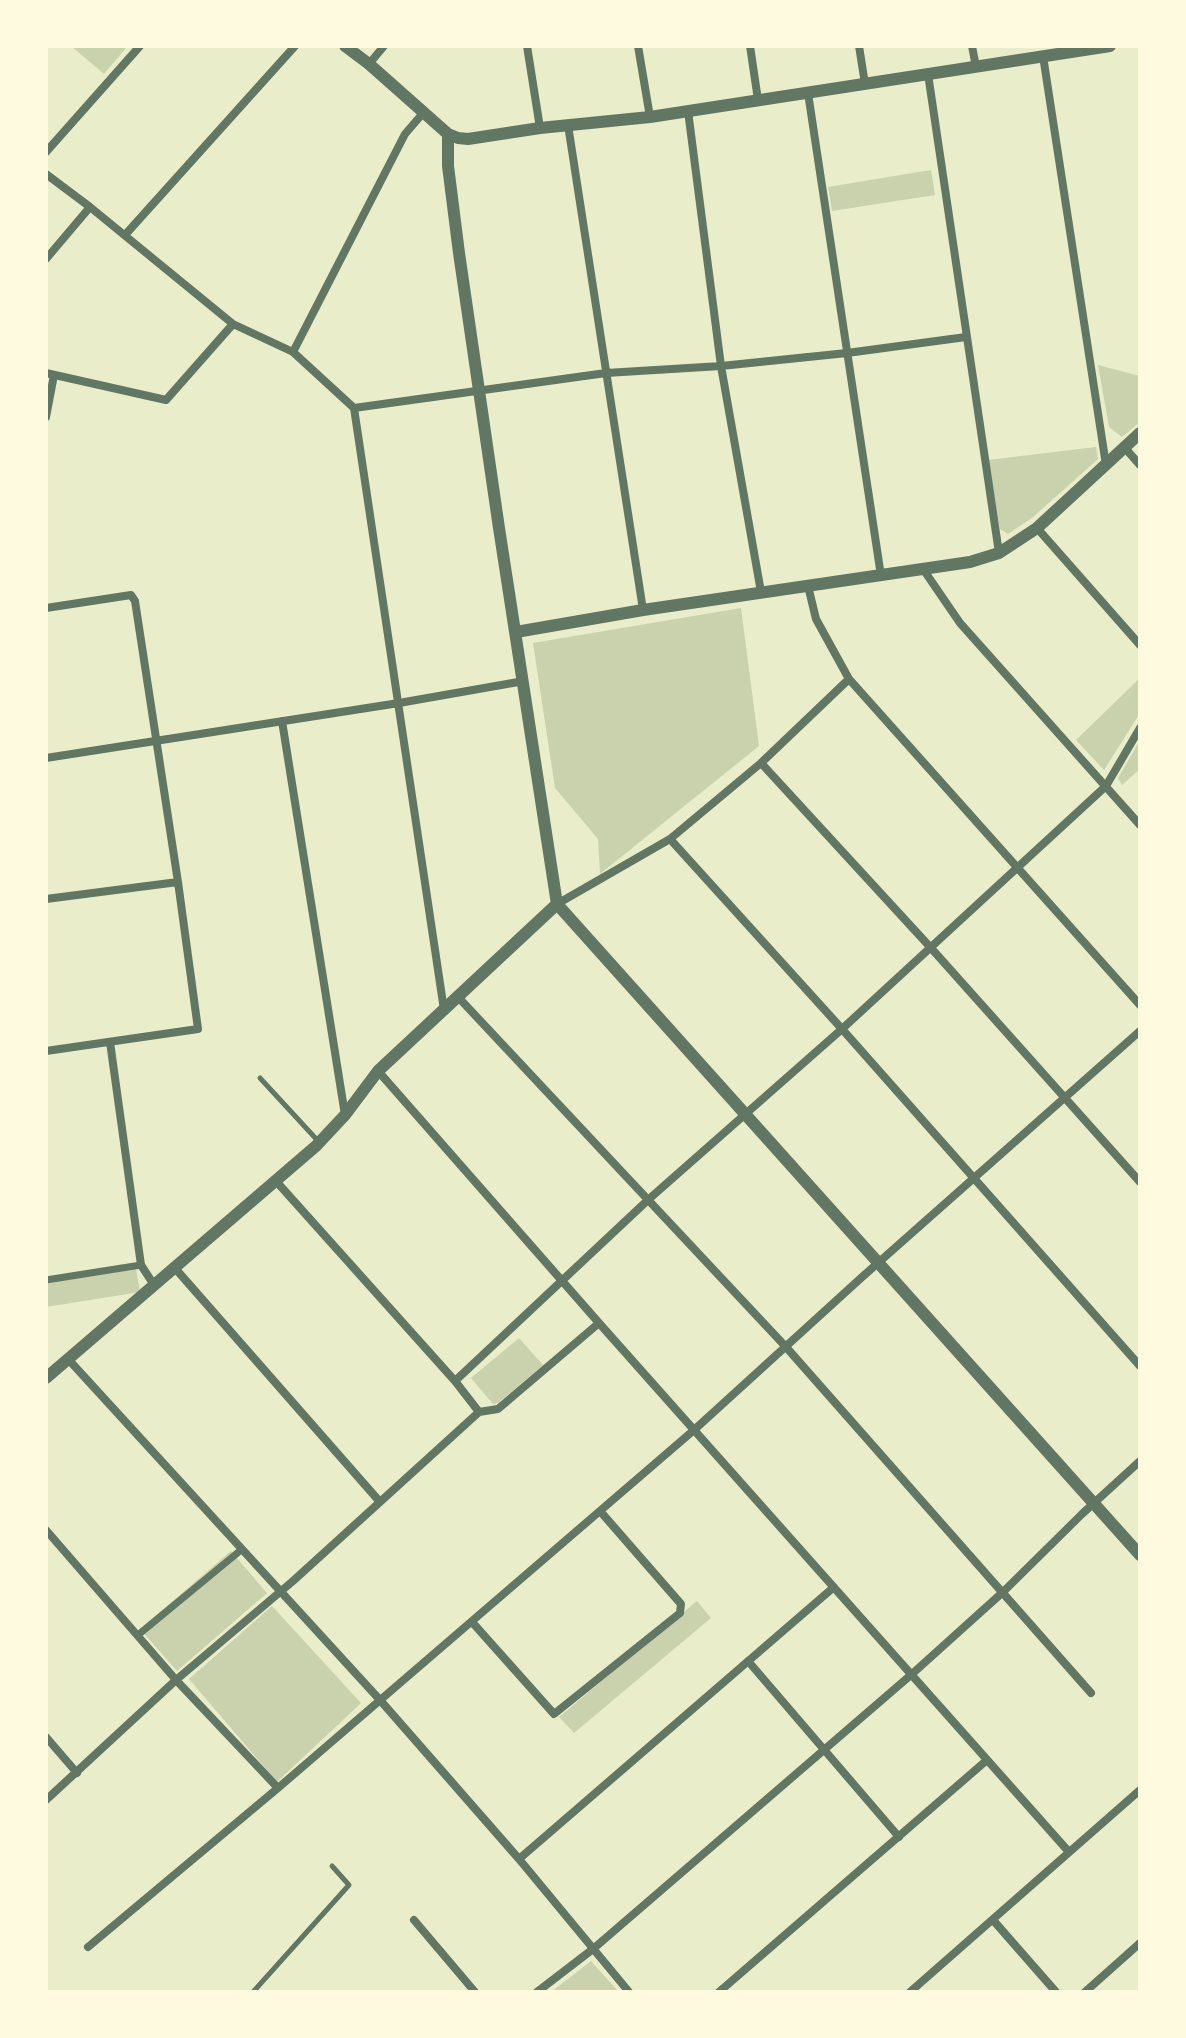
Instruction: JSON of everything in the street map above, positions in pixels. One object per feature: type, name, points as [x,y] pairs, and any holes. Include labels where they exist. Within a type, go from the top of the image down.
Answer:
[{"type":"street","points":[[46,152],[140,46]]},
{"type":"street","points":[[125,235],[295,46]]},
{"type":"street","points":[[345,46],[448,134],[468,139],[650,117],[1110,46]]},
{"type":"street","points":[[369,64],[384,46]]},
{"type":"street","points":[[527,46],[540,128]]},
{"type":"street","points":[[638,46],[650,117]]},
{"type":"street","points":[[750,46],[758,100]]},
{"type":"street","points":[[859,46],[865,84]]},
{"type":"street","points":[[972,46],[976,67]]},
{"type":"street","points":[[1043,56],[1106,465]]},
{"type":"street","points":[[928,74],[999,553]]},
{"type":"street","points":[[808,93],[881,576]]},
{"type":"street","points":[[688,111],[721,366],[761,592]]},
{"type":"street","points":[[293,352],[405,134],[424,112]]},
{"type":"street","points":[[568,125],[643,610]]},
{"type":"street","points":[[448,134],[448,166],[557,904],[1140,1555]]},
{"type":"street","points":[[46,174],[233,324],[293,352],[354,408],[444,1010]]},
{"type":"street","points":[[46,259],[90,207]]},
{"type":"street","points":[[46,417],[50,374],[166,400],[233,324]]},
{"type":"street","points":[[354,408],[606,373],[721,366],[966,337]]},
{"type":"street","points":[[516,632],[970,562],[999,553],[1037,528],[1140,433]]},
{"type":"street","points":[[1124,447],[1140,465]]},
{"type":"street","points":[[1037,528],[1140,645]]},
{"type":"street","points":[[923,569],[960,623],[1140,825]]},
{"type":"street","points":[[808,586],[816,619],[849,679],[1140,1005]]},
{"type":"street","points":[[46,608],[131,595],[135,601],[198,1029],[46,1051]]},
{"type":"street","points":[[46,1378],[320,1142],[378,1071],[557,904],[670,839],[761,763],[849,679]]},
{"type":"street","points":[[46,758],[524,681]]},
{"type":"street","points":[[282,721],[345,1115]]},
{"type":"street","points":[[455,1381],[649,1199],[842,1029],[1106,786],[1140,728]]},
{"type":"street","points":[[761,763],[1140,1182]]},
{"type":"street","points":[[670,839],[1140,1366]]},
{"type":"street","points":[[46,899],[178,882]]},
{"type":"street","points":[[458,997],[786,1347],[1091,1693]]},
{"type":"street","points":[[88,1947],[694,1430],[1140,1031]]},
{"type":"street","points":[[110,1042],[141,1265],[154,1285]]},
{"type":"street","points":[[378,1071],[1069,1852]]},
{"type":"street","points":[[275,1180],[455,1381],[479,1412]]},
{"type":"street","points":[[46,1280],[141,1265]]},
{"type":"street","points":[[174,1267],[380,1502]]},
{"type":"street","points":[[46,1800],[176,1680],[280,1592],[479,1412],[498,1409],[599,1323]]},
{"type":"street","points":[[68,1359],[380,1700],[519,1859],[629,1992]]},
{"type":"street","points":[[537,1992],[593,1949],[912,1674],[1140,1461]]},
{"type":"street","points":[[472,1622],[554,1714],[680,1613],[681,1604],[600,1511]]},
{"type":"street","points":[[46,1530],[176,1680],[278,1788]]},
{"type":"street","points":[[138,1635],[241,1550]]},
{"type":"street","points":[[519,1859],[834,1587]]},
{"type":"street","points":[[748,1661],[899,1837]]},
{"type":"street","points":[[46,1737],[77,1773]]},
{"type":"street","points":[[719,1992],[987,1760]]},
{"type":"street","points":[[910,1992],[1140,1790]]},
{"type":"street","points":[[414,1920],[475,1992]]},
{"type":"street","points":[[993,1920],[1056,1992]]},
{"type":"street","points":[[1085,1992],[1140,1943]]},
{"type":"lane","points":[[260,1078],[320,1142]]},
{"type":"lane","points":[[253,1992],[349,1885],[332,1866]]},
{"type":"green space","points":[[71,46],[126,46],[126,48],[104,74]]},
{"type":"green space","points":[[931,170],[935,195],[832,211],[828,187]]},
{"type":"green space","points":[[1098,365],[1140,376],[1140,422],[1122,437],[1109,427]]},
{"type":"green space","points":[[1096,447],[1098,459],[1032,518],[1008,534],[1000,529],[988,460]]},
{"type":"green space","points":[[741,608],[759,746],[600,874],[598,839],[555,788],[533,643]]},
{"type":"green space","points":[[1140,678],[1140,713],[1104,770],[1076,740]]},
{"type":"green space","points":[[1140,740],[1140,769],[1122,785],[1118,778]]},
{"type":"green space","points":[[136,1269],[140,1292],[46,1307],[46,1283]]},
{"type":"green space","points":[[519,1338],[543,1365],[493,1404],[471,1378]]},
{"type":"green space","points":[[231,1551],[267,1593],[177,1671],[140,1629]]},
{"type":"green space","points":[[697,1601],[711,1618],[574,1733],[559,1717]]},
{"type":"green space","points":[[272,1606],[361,1703],[277,1782],[189,1679]]},
{"type":"green space","points":[[591,1961],[618,1991],[551,1992]]}]
